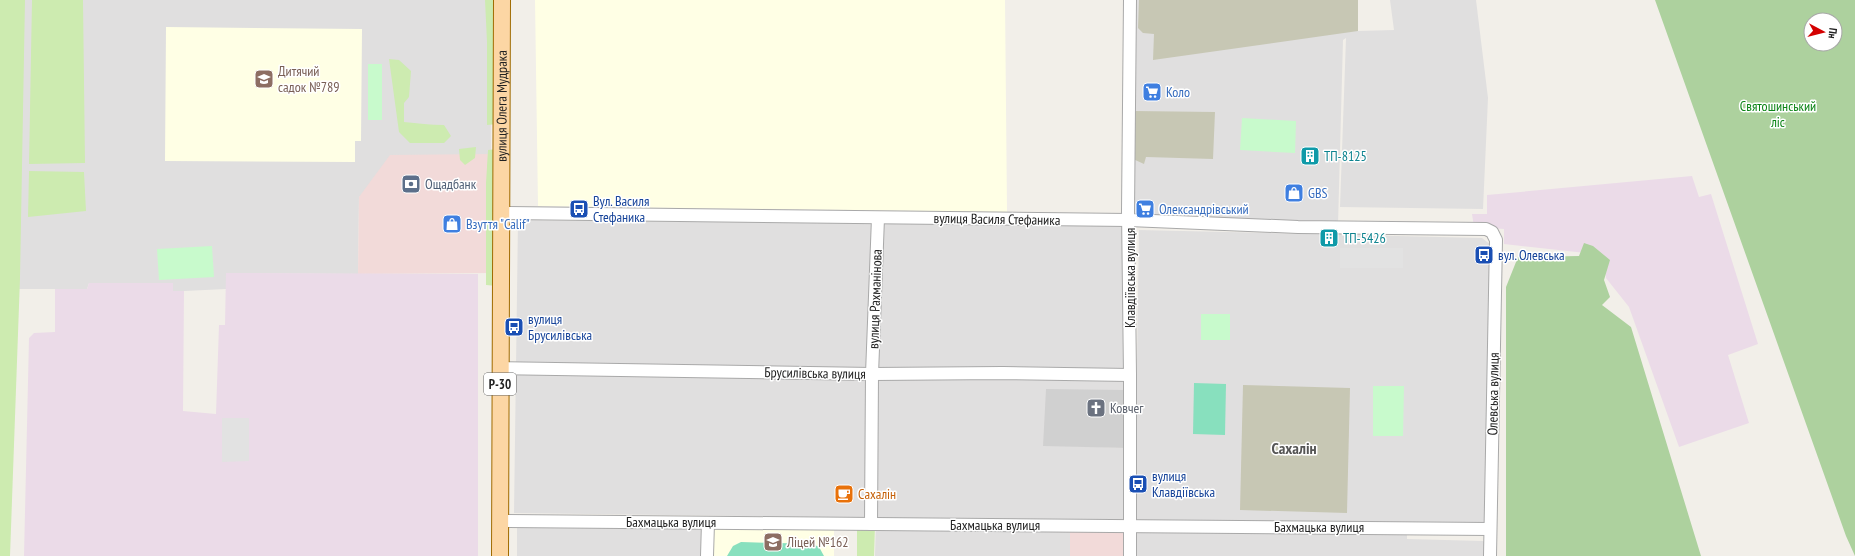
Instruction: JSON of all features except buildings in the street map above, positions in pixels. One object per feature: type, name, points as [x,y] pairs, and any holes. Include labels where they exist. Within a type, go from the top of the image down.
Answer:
[{"type":"main road","name":"вулиця Олега Мудрака","points":[[502,0],[502,213]]},
{"type":"main road","name":"Р-30","points":[[500,556],[502,213]]},
{"type":"street","name":"Клавдіївська вулиця","points":[[1130,0],[1130,556]]},
{"type":"street","name":"вулиця Василя Стефаника","points":[[502,213],[1129,220],[1298,227],[1486,229],[1492,232]]},
{"type":"street","name":"вулиця Рахманінова","points":[[871,524],[872,374],[878,218]]},
{"type":"street","name":"Олевська вулиця","points":[[1490,556],[1496,240],[1492,232]]},
{"type":"street","name":"Брусилівська вулиця","points":[[500,368],[872,374],[1003,373],[1130,375]]},
{"type":"street","name":"Бахмацька вулиця","points":[[500,521],[1490,529]]},
{"type":"street","points":[[707,556],[708,523]]},
{"type":"shaded area","points":[[0,0],[490,0],[491,154],[359,197],[358,274],[226,273],[226,289],[184,291],[173,291],[173,283],[89,283],[87,289],[0,289]]},
{"type":"shaded area","points":[[535,0],[1005,0],[1007,212],[538,206]]},
{"type":"shaded area","points":[[1135,0],[1358,0],[1358,31],[1394,30],[1390,0],[1476,0],[1488,98],[1483,209],[1340,207],[1346,38],[1343,40],[1338,225],[1132,221]]},
{"type":"shaded area","points":[[1139,0],[1358,0],[1358,31],[1153,60],[1154,34],[1143,33],[1138,28]]},
{"type":"shaded area","name":"Дитячий садок №789","points":[[166,27],[362,29],[361,141],[355,141],[355,162],[165,161]]},
{"type":"shaded area","points":[[1134,111],[1215,112],[1213,159],[1146,157],[1144,164],[1133,159]]},
{"type":"shaded area","points":[[491,154],[491,273],[358,274],[359,197],[390,155]]},
{"type":"shaded area","points":[[1692,176],[1699,197],[1711,194],[1758,344],[1728,355],[1749,423],[1679,447],[1629,307],[1606,278],[1604,255],[1504,244],[1504,229],[1474,227],[1472,214],[1487,214],[1487,195]]},
{"type":"shaded area","points":[[518,220],[1126,226],[1126,390],[1043,445],[1126,448],[1125,521],[514,513]]},
{"type":"shaded area","points":[[1139,230],[1482,238],[1491,245],[1489,520],[1480,527],[1407,526],[1407,539],[1483,541],[1489,548],[1489,556],[1134,556]]},
{"type":"shaded area","points":[[1340,248],[1403,248],[1403,268],[1340,268]]},
{"type":"shaded area","points":[[226,273],[478,274],[478,556],[24,556],[29,338],[34,333],[55,332],[55,289],[87,289],[89,283],[173,283],[173,291],[184,291],[183,411],[216,414],[219,325],[225,325]]},
{"type":"shaded area","points":[[1243,385],[1350,388],[1347,513],[1240,510]]},
{"type":"shaded area","points":[[1046,389],[1126,390],[1126,448],[1043,446]]},
{"type":"shaded area","points":[[222,418],[249,418],[249,461],[222,462]]},
{"type":"shaded area","points":[[703,523],[702,556],[517,556],[517,526]]},
{"type":"shaded area","points":[[876,523],[1070,529],[1070,556],[875,556]]},
{"type":"shaded area","name":"Ліцей №162","points":[[712,528],[834,529],[834,556],[712,556]]},
{"type":"shaded area","points":[[1070,529],[1125,531],[1125,556],[1070,556]]},
{"type":"green space","points":[[0,0],[25,0],[20,278],[10,556],[0,556]]},
{"type":"green space","points":[[32,0],[83,0],[85,163],[29,164]]},
{"type":"green space","points":[[485,0],[496,0],[497,124],[487,125],[487,42]]},
{"type":"green space","name":"Святошинський ліс","points":[[1655,0],[1855,0],[1855,556],[1846,536]]},
{"type":"green space","points":[[389,59],[399,60],[411,71],[409,97],[404,103],[404,122],[444,125],[451,136],[444,143],[410,143],[399,132]]},
{"type":"green space","points":[[368,64],[382,64],[382,120],[368,120]]},
{"type":"green space","points":[[1242,118],[1296,121],[1295,153],[1240,150]]},
{"type":"green space","points":[[476,147],[475,158],[465,165],[460,160],[459,149]]},
{"type":"green space","points":[[497,149],[497,286],[486,285],[486,183],[488,150]]},
{"type":"green space","points":[[29,171],[84,172],[86,211],[28,217]]},
{"type":"green space","points":[[1584,243],[1593,246],[1610,260],[1604,280],[1610,297],[1602,305],[1631,327],[1701,556],[1506,556],[1506,287],[1518,257],[1579,256]]},
{"type":"green space","points":[[212,246],[214,277],[159,280],[157,249]]},
{"type":"green space","points":[[1201,314],[1230,314],[1230,340],[1201,340]]},
{"type":"green space","points":[[1194,383],[1226,384],[1225,435],[1193,434]]},
{"type":"green space","points":[[1373,386],[1404,386],[1403,436],[1373,436]]},
{"type":"green space","points":[[857,524],[875,525],[874,556],[857,556]]},
{"type":"green space","points":[[741,542],[813,544],[819,547],[824,556],[727,556],[733,546]]},
{"type":"place","name":"Дитячий садок №789","points":[[264,79]]},
{"type":"place","name":"Коло","points":[[1152,92]]},
{"type":"place","name":"ТП-8125","points":[[1310,156]]},
{"type":"place","name":"Ощадбанк","points":[[411,184]]},
{"type":"place","name":"GBS","points":[[1294,193]]},
{"type":"place","name":"Вул. Василя Стефаника","points":[[579,209]]},
{"type":"place","name":"Олександрівський","points":[[1145,209]]},
{"type":"place","name":"Взуття \"Calif\"","points":[[452,224]]},
{"type":"place","name":"ТП-5426","points":[[1329,238]]},
{"type":"place","name":"вул. Олевська","points":[[1484,255]]},
{"type":"place","name":"вулиця Брусилівська","points":[[514,327]]},
{"type":"place","name":"Ковчег","points":[[1096,408]]},
{"type":"place","name":"вулиця Клавдіївська","points":[[1138,484]]},
{"type":"place","name":"Сахалін","points":[[844,494]]},
{"type":"place","name":"Ліцей №162","points":[[773,542]]},
{"type":"district","name":"Сахалін","points":[[1294,448]]}]
